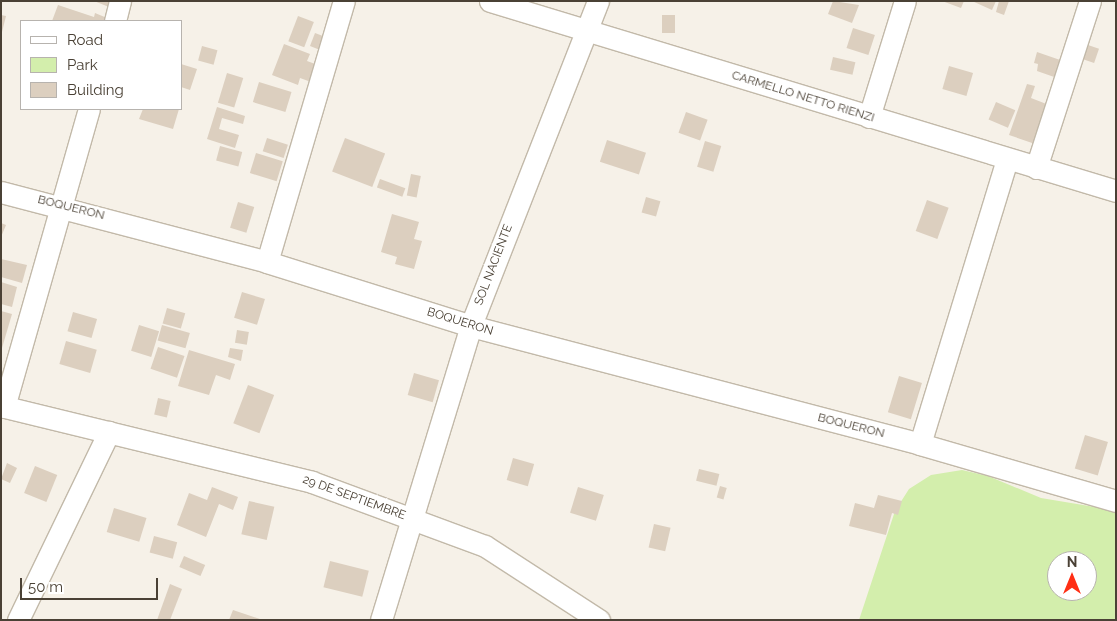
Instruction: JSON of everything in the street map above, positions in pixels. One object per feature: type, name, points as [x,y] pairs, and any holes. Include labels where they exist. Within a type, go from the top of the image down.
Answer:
[{"type":"street","points":[[114,20],[120,1]]},
{"type":"street","points":[[267,262],[344,1]]},
{"type":"street","name":"CARMELLO NETTO RIENZI","points":[[490,1],[1006,160],[1116,191]]},
{"type":"street","name":"SOL NACIENTE","points":[[381,620],[471,326],[598,1]]},
{"type":"street","points":[[869,117],[905,1]]},
{"type":"street","points":[[1036,168],[1090,1]]},
{"type":"street","points":[[3,407],[89,110]]},
{"type":"street","points":[[920,444],[1006,160]]},
{"type":"street","name":"BOQUERON","points":[[1,192],[61,205],[267,262],[471,326],[920,444],[1116,501]]},
{"type":"street","name":"29 DE SEPTIEMBRE","points":[[3,407],[312,482],[484,546],[598,620]]},
{"type":"street","points":[[18,620],[109,432]]},
{"type":"green space","points":[[962,470],[988,476],[1041,498],[1095,507],[1116,505],[1116,620],[859,620],[895,511],[909,489],[931,475]]},
{"type":"building","points":[[94,1],[111,1],[109,7]]},
{"type":"building","points":[[833,1],[859,5],[852,23],[828,14]]},
{"type":"building","points":[[942,1],[964,1],[961,8]]},
{"type":"building","points":[[972,1],[996,1],[992,10]]},
{"type":"building","points":[[999,1],[1009,1],[1004,15],[996,12]]},
{"type":"building","points":[[58,5],[94,17],[95,13],[107,18],[106,20],[52,20]]},
{"type":"building","points":[[1,15],[6,16],[2,32],[1,32]]},
{"type":"building","points":[[662,15],[675,15],[675,33],[662,33]]},
{"type":"building","points":[[298,16],[314,22],[304,47],[288,41]]},
{"type":"building","points":[[853,28],[875,35],[868,55],[847,48]]},
{"type":"building","points":[[315,33],[331,39],[326,52],[310,46]]},
{"type":"building","points":[[1082,43],[1099,49],[1094,63],[1077,57]]},
{"type":"building","points":[[284,44],[310,54],[307,61],[318,65],[311,82],[300,78],[298,85],[272,75]]},
{"type":"building","points":[[202,46],[217,50],[214,65],[198,60]]},
{"type":"building","points":[[1037,52],[1063,61],[1057,78],[1037,71],[1038,64],[1034,63]]},
{"type":"building","points":[[833,57],[855,62],[852,75],[830,70]]},
{"type":"building","points":[[182,64],[197,69],[190,90],[182,87]]},
{"type":"building","points":[[949,66],[973,73],[966,96],[942,89]]},
{"type":"building","points":[[227,73],[243,78],[234,108],[218,103]]},
{"type":"building","points":[[259,82],[292,92],[285,112],[253,102]]},
{"type":"building","points":[[1027,84],[1035,86],[1031,98],[1049,105],[1035,144],[1009,135]]},
{"type":"building","points":[[996,102],[1015,110],[1008,128],[989,119]]},
{"type":"building","points":[[217,107],[245,116],[243,124],[222,118],[219,129],[239,135],[235,148],[207,139]]},
{"type":"building","points":[[143,110],[179,110],[173,129],[139,119]]},
{"type":"building","points":[[686,112],[708,120],[700,141],[678,133]]},
{"type":"building","points":[[267,138],[288,145],[284,158],[263,151]]},
{"type":"building","points":[[345,138],[385,153],[372,187],[332,172]]},
{"type":"building","points":[[607,140],[646,153],[639,175],[600,162]]},
{"type":"building","points":[[705,141],[721,146],[713,172],[697,167]]},
{"type":"building","points":[[220,146],[242,152],[238,166],[216,160]]},
{"type":"building","points":[[256,153],[283,161],[277,181],[250,173]]},
{"type":"building","points":[[411,174],[421,176],[417,198],[407,196]]},
{"type":"building","points":[[380,179],[405,188],[402,197],[377,187]]},
{"type":"building","points":[[646,197],[660,201],[656,217],[642,212]]},
{"type":"building","points":[[927,200],[949,208],[937,239],[916,231]]},
{"type":"building","points":[[238,202],[254,207],[246,233],[230,228]]},
{"type":"building","points":[[392,214],[419,222],[414,239],[422,241],[414,269],[395,264],[397,257],[381,252]]},
{"type":"building","points":[[1,223],[6,225],[1,237]]},
{"type":"building","points":[[1,259],[27,265],[22,283],[1,277]]},
{"type":"building","points":[[1,282],[17,287],[12,307],[1,304]]},
{"type":"building","points":[[242,292],[265,299],[257,325],[234,318]]},
{"type":"building","points":[[167,308],[185,313],[181,329],[163,323]]},
{"type":"building","points":[[1,311],[12,314],[2,348],[1,348]]},
{"type":"building","points":[[73,312],[97,319],[92,338],[67,331]]},
{"type":"building","points":[[139,325],[159,331],[151,357],[131,351]]},
{"type":"building","points":[[162,325],[190,333],[185,348],[158,340]]},
{"type":"building","points":[[237,330],[249,332],[247,345],[235,343]]},
{"type":"building","points":[[66,341],[97,350],[90,373],[59,364]]},
{"type":"building","points":[[158,347],[184,356],[177,378],[151,369]]},
{"type":"building","points":[[230,348],[243,350],[241,361],[228,357]]},
{"type":"building","points":[[189,350],[235,364],[230,380],[216,375],[209,395],[178,386]]},
{"type":"building","points":[[414,373],[439,380],[433,402],[408,395]]},
{"type":"building","points":[[899,376],[922,383],[911,419],[888,412]]},
{"type":"building","points":[[248,385],[274,395],[259,433],[233,423]]},
{"type":"building","points":[[158,398],[171,401],[167,417],[154,415]]},
{"type":"building","points":[[1085,435],[1108,442],[1098,475],[1075,468]]},
{"type":"building","points":[[513,458],[534,464],[528,486],[507,480]]},
{"type":"building","points":[[7,463],[17,468],[10,483],[1,479]]},
{"type":"building","points":[[35,466],[57,475],[46,502],[24,493]]},
{"type":"building","points":[[699,469],[719,474],[716,486],[696,481]]},
{"type":"building","points":[[720,486],[727,488],[723,499],[717,498]]},
{"type":"building","points":[[212,487],[238,497],[233,510],[219,504],[206,537],[177,525],[189,493],[207,500]]},
{"type":"building","points":[[578,487],[604,495],[596,521],[570,513]]},
{"type":"building","points":[[878,495],[902,501],[898,515],[892,513],[886,535],[849,526],[855,503],[874,508]]},
{"type":"building","points":[[249,501],[274,507],[267,540],[241,534]]},
{"type":"building","points":[[114,508],[147,518],[139,542],[107,532]]},
{"type":"building","points":[[654,524],[671,528],[665,551],[649,547]]},
{"type":"building","points":[[154,536],[177,542],[173,559],[150,552]]},
{"type":"building","points":[[184,556],[205,565],[200,576],[179,567]]},
{"type":"building","points":[[330,561],[369,571],[362,597],[323,587]]},
{"type":"building","points":[[170,584],[182,589],[170,620],[157,620]]},
{"type":"building","points":[[233,610],[260,619],[260,620],[229,620]]}]
